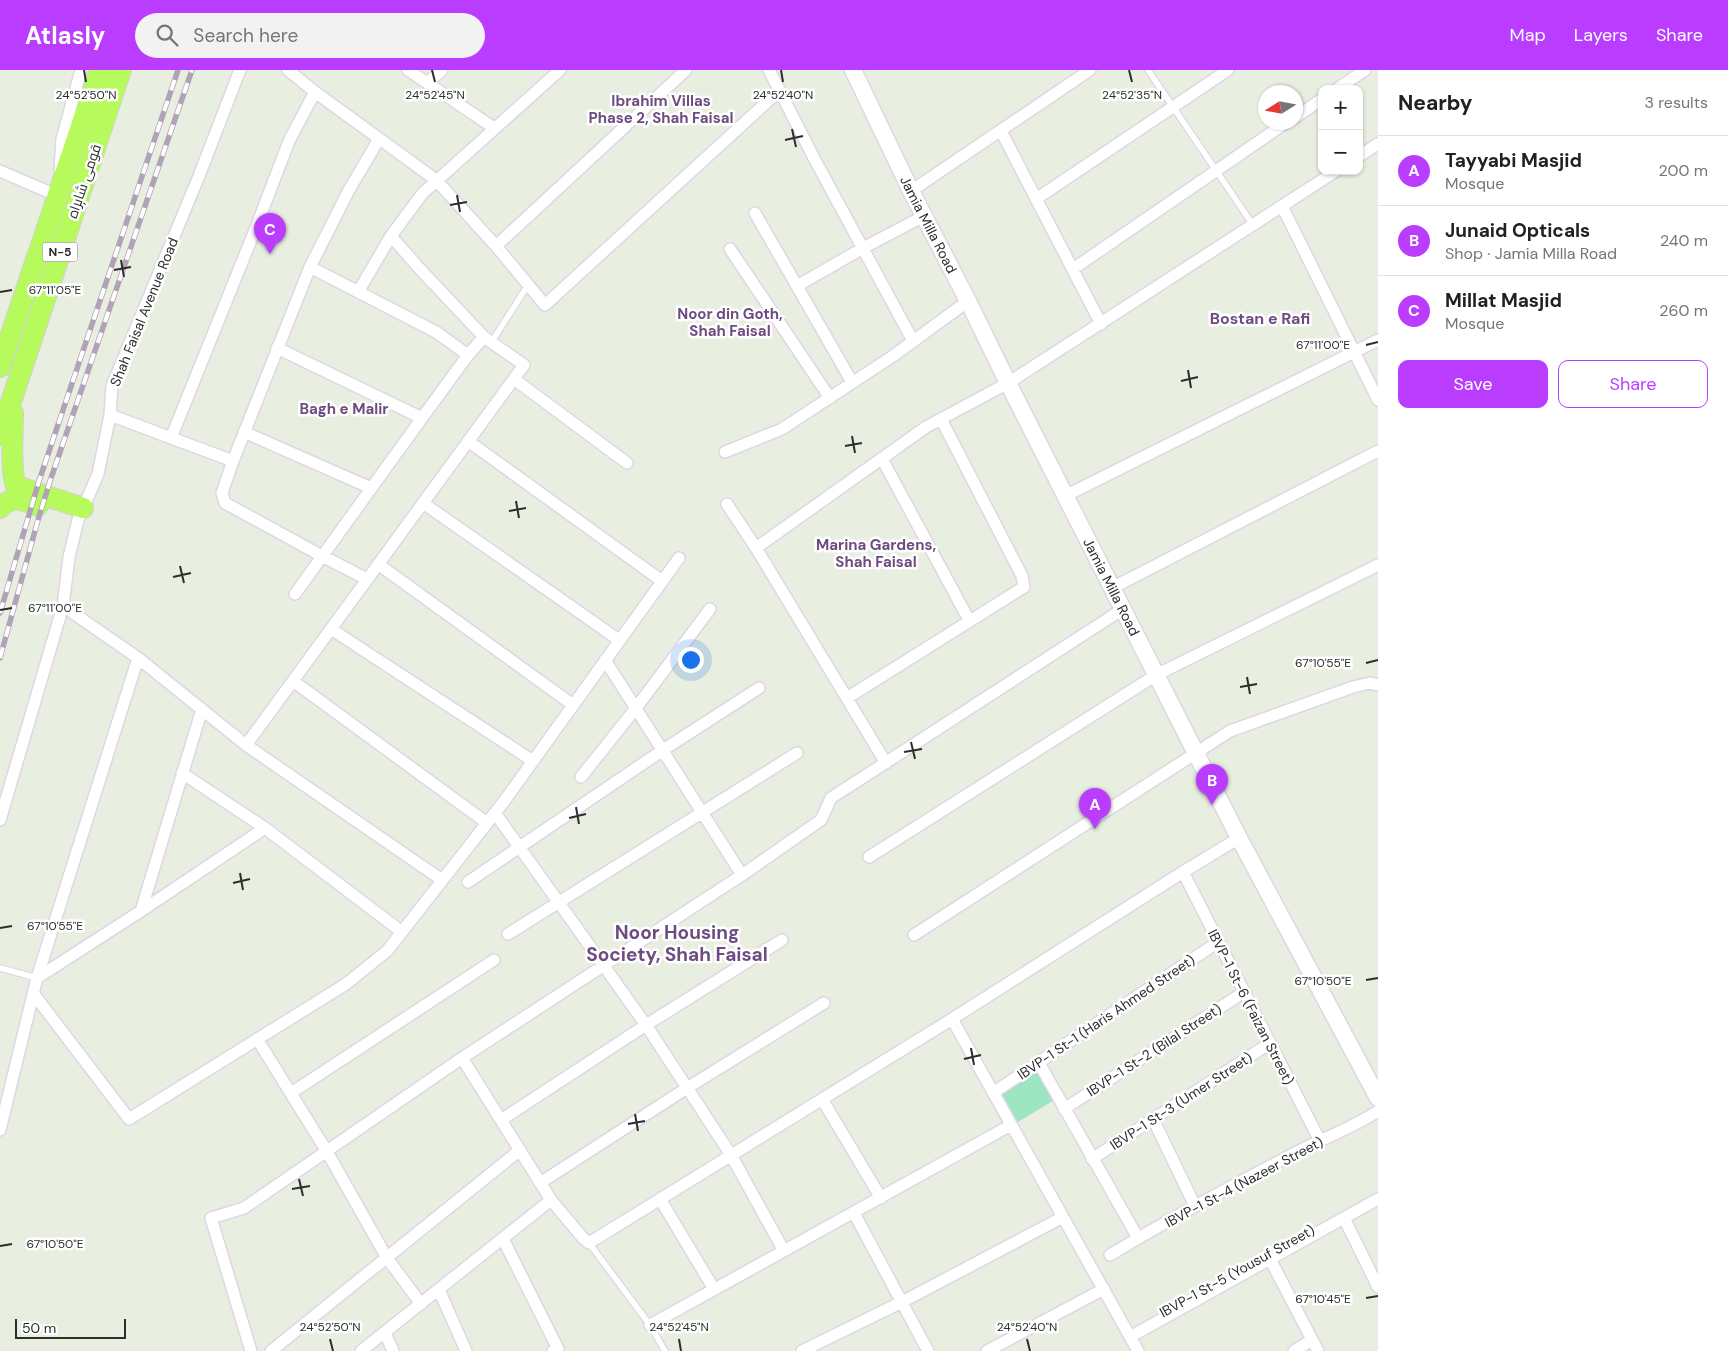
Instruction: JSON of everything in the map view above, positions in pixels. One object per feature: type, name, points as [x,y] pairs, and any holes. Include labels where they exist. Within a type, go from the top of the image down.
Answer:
[{"type":"highway","name":"قومی شاہراہ","points":[[1,361],[100,70]]},
{"type":"highway","name":"قومی شاہراہ","points":[[0,435],[110,104],[129,71]]},
{"type":"highway","points":[[13,396],[12,466],[13,479],[16,486],[80,514]]},
{"type":"highway","points":[[0,508],[14,498],[80,514]]},
{"type":"main road","name":"Jamia Milla Road","points":[[853,70],[924,216],[1239,838],[1376,1089]]},
{"type":"street","points":[[0,171],[58,196],[62,139],[82,70]]},
{"type":"street","name":"Shah Faisal Avenue Road","points":[[0,820],[63,606],[69,557],[80,514],[98,474],[110,415],[112,386],[199,176],[240,70]]},
{"type":"street","points":[[288,70],[315,92],[436,180],[496,246],[545,305],[779,90]]},
{"type":"street","points":[[408,70],[494,128]]},
{"type":"street","points":[[427,83],[442,70]]},
{"type":"street","points":[[358,292],[391,236],[422,194],[560,70]]},
{"type":"street","points":[[496,246],[686,70]]},
{"type":"street","points":[[769,70],[913,341]]},
{"type":"street","points":[[911,190],[1090,70]]},
{"type":"street","points":[[1036,199],[1228,70]]},
{"type":"street","points":[[1343,85],[1364,70]]},
{"type":"street","points":[[170,438],[255,230],[289,141],[315,92]]},
{"type":"street","points":[[1303,112],[1318,102]]},
{"type":"street","points":[[1073,269],[1275,130]]},
{"type":"street","points":[[1000,131],[1102,324]]},
{"type":"street","points":[[367,579],[225,503],[222,494],[232,461],[310,266],[349,190],[379,139]]},
{"type":"street","points":[[1363,153],[1378,144]]},
{"type":"street","points":[[756,548],[926,427],[1008,383],[1330,175]]},
{"type":"street","points":[[1282,206],[1378,400]]},
{"type":"street","points":[[755,213],[852,382]]},
{"type":"street","points":[[797,286],[862,248],[924,216]]},
{"type":"street","points":[[246,744],[524,366],[488,340],[391,236]]},
{"type":"street","points":[[730,249],[830,398]]},
{"type":"street","points":[[310,266],[436,332],[468,355]]},
{"type":"street","points":[[725,452],[782,429],[913,341],[968,301]]},
{"type":"street","points":[[295,594],[468,355],[488,340]]},
{"type":"street","points":[[1065,496],[1378,340]]},
{"type":"street","points":[[278,348],[422,418]]},
{"type":"street","points":[[514,379],[627,463]]},
{"type":"street","points":[[110,415],[232,461]]},
{"type":"street","points":[[848,698],[1024,587],[1024,582],[941,419]]},
{"type":"street","points":[[244,432],[371,488]]},
{"type":"street","points":[[468,442],[662,581]]},
{"type":"street","points":[[1112,588],[1378,451]]},
{"type":"street","points":[[882,459],[969,620]]},
{"type":"street","points":[[423,503],[619,640]]},
{"type":"street","points":[[727,504],[756,548],[886,762]]},
{"type":"street","points":[[33,993],[130,1119],[346,984],[387,951],[488,823],[679,558]]},
{"type":"street","points":[[378,564],[573,705]]},
{"type":"street","points":[[869,857],[1156,675],[1378,565]]},
{"type":"street","points":[[63,606],[138,658],[246,744],[442,880]]},
{"type":"street","points":[[251,1351],[211,1218],[244,1208],[462,1058],[742,875],[821,820],[831,798],[1123,608]]},
{"type":"street","points":[[581,778],[710,609]]},
{"type":"street","points":[[331,629],[533,761]]},
{"type":"street","points":[[0,1130],[37,978],[138,658]]},
{"type":"street","points":[[605,660],[742,875]]},
{"type":"street","points":[[293,681],[488,823]]},
{"type":"street","points":[[914,935],[1230,731],[1353,687],[1370,683],[1378,685]]},
{"type":"street","points":[[468,882],[663,750],[759,688]]},
{"type":"street","points":[[141,911],[202,709]]},
{"type":"street","points":[[508,934],[797,753]]},
{"type":"street","points":[[182,774],[265,828],[402,932]]},
{"type":"street","points":[[495,813],[646,1025],[731,1155],[784,1251]]},
{"type":"street","points":[[37,978],[265,828]]},
{"type":"street","points":[[462,1058],[551,1200],[583,1238],[589,1242],[952,1019],[1239,838]]},
{"type":"street","name":"IBVP-1 St-6 (Faizan Street)","points":[[1183,872],[1320,1142]]},
{"type":"street","points":[[501,1120],[646,1025],[782,940]]},
{"type":"street","points":[[993,1093],[1218,942]]},
{"type":"street","name":"IBVP-1 St-1 (Haris Ahmed Street)","points":[[993,1093],[1218,942]]},
{"type":"street","points":[[291,1093],[494,960]]},
{"type":"street","name":"IBVP-1 St-2 (Bilal Street)","points":[[1064,1109],[1244,992]]},
{"type":"street","points":[[540,1183],[687,1088],[824,1004]]},
{"type":"street","points":[[952,1019],[1138,1351]]},
{"type":"street","points":[[258,1039],[326,1150],[387,1258],[422,1304]]},
{"type":"street","name":"IBVP-1 St-3 (Umer Street)","points":[[1092,1159],[1270,1043]]},
{"type":"street","points":[[1039,1062],[1138,1238]]},
{"type":"street","points":[[822,1099],[881,1198]]},
{"type":"street","name":"IBVP-1 St-4 (Nazeer Street)","points":[[1110,1255],[1195,1206],[1378,1111]]},
{"type":"street","points":[[1153,1119],[1195,1206]]},
{"type":"street","points":[[650,1325],[1011,1125]]},
{"type":"street","points":[[271,1351],[520,1150]]},
{"type":"street","points":[[660,1199],[714,1290]]},
{"type":"street","points":[[1129,1335],[1270,1259],[1345,1214],[1378,1199]]},
{"type":"street","points":[[361,1351],[551,1200]]},
{"type":"street","points":[[854,1213],[928,1351]]},
{"type":"street","points":[[1345,1214],[1378,1287]]},
{"type":"street","name":"IBVP-1 St-5 (Yousuf Street)","points":[[1129,1335],[1345,1214]]},
{"type":"street","points":[[802,1351],[902,1302],[1063,1218]]},
{"type":"street","points":[[503,1239],[558,1349],[553,1351]]},
{"type":"street","points":[[1270,1259],[1318,1351]]},
{"type":"street","points":[[987,1351],[1104,1289]]},
{"type":"street","points":[[440,1290],[466,1351]]},
{"type":"street","points":[[385,1333],[393,1351]]},
{"type":"street","points":[[1294,1351],[1312,1340]]},
{"type":"lane","points":[[1148,70],[1253,225]]},
{"type":"lane","points":[[488,340],[528,285]]},
{"type":"lane","points":[[0,968],[37,978]]},
{"type":"lane","points":[[589,1242],[650,1325],[665,1351]]},
{"type":"green space","points":[[1039,1067],[1056,1099],[1016,1123],[998,1093]]},
{"type":"railway","points":[[0,613],[39,481],[178,70]]},
{"type":"railway","points":[[0,658],[50,481],[192,70]]},
{"type":"place","name":"Millat Masjid","points":[[270,254]]},
{"type":"place","name":"Junaid Opticals","points":[[1212,805]]},
{"type":"place","name":"Tayyabi Masjid","points":[[1095,829]]},
{"type":"district","name":"Ibrahim Villas Phase 2, Shah Faisal","points":[[661,110]]},
{"type":"district","name":"Bostan e Rafi","points":[[1260,318]]},
{"type":"district","name":"Noor din Goth, Shah Faisal","points":[[730,322]]},
{"type":"district","name":"Bagh e Malir","points":[[344,409]]},
{"type":"district","name":"Marina Gardens, Shah Faisal","points":[[876,554]]},
{"type":"district","name":"Noor Housing Society, Shah Faisal","points":[[677,943]]}]
